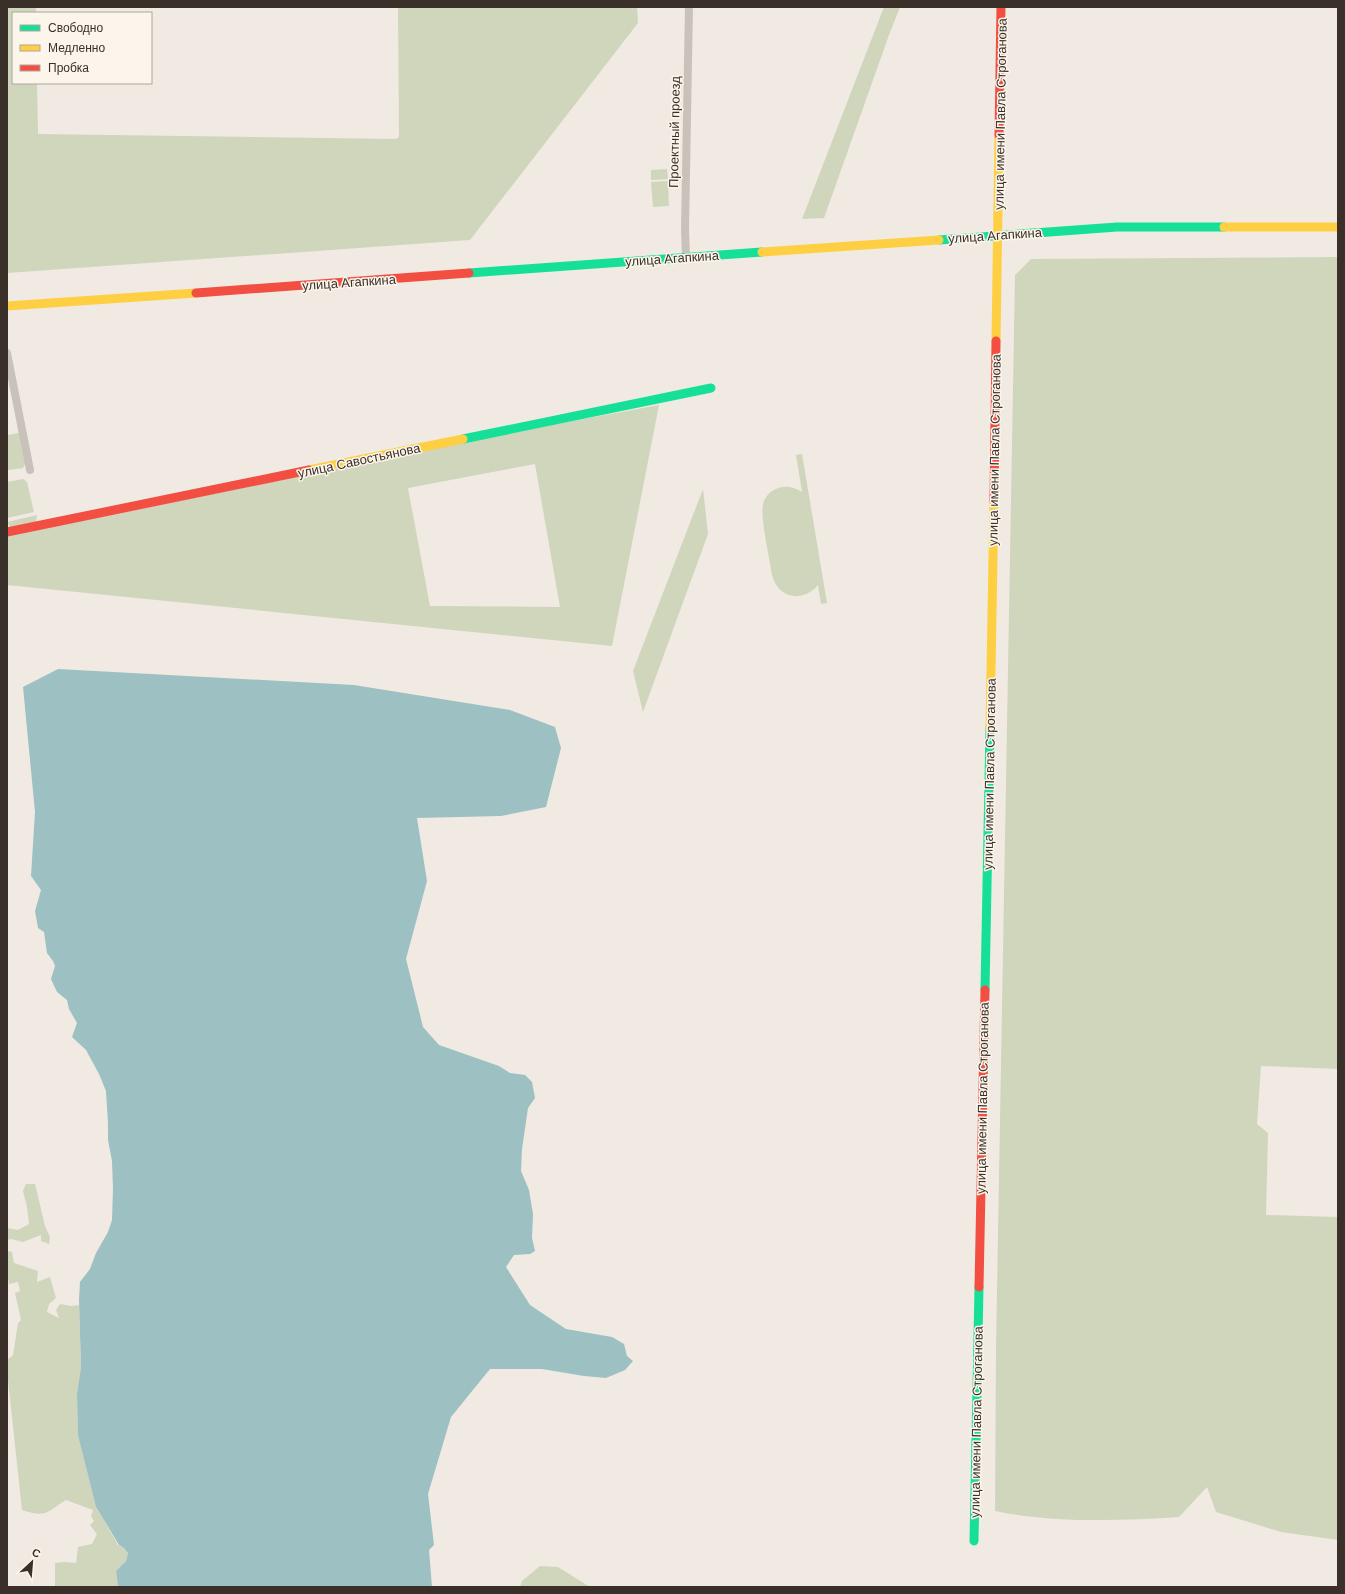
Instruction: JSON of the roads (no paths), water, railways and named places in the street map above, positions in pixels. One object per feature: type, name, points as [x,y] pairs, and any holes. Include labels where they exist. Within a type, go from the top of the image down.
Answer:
[{"type":"street","name":"Проектный проезд","points":[[686,258],[685,228],[688,7]]},
{"type":"street","name":"улица имени Павла Строганова","points":[[974,1541],[992,611],[1001,7]]},
{"type":"street","name":"улица Агапкина","points":[[7,306],[686,258],[998,234],[1117,227],[1338,227]]},
{"type":"street","points":[[7,354],[30,470]]},
{"type":"street","name":"улица Савостьянова","points":[[7,532],[711,388]]},
{"type":"water","points":[[58,669],[354,685],[510,710],[555,727],[561,748],[546,807],[501,816],[417,818],[427,881],[406,959],[423,1027],[439,1045],[499,1066],[510,1073],[525,1075],[532,1082],[535,1098],[528,1108],[522,1149],[521,1171],[529,1190],[533,1214],[532,1238],[535,1251],[530,1254],[514,1255],[506,1267],[530,1305],[566,1329],[612,1337],[624,1344],[627,1356],[633,1361],[625,1370],[606,1378],[542,1369],[490,1369],[451,1417],[428,1494],[434,1545],[429,1550],[432,1587],[118,1587],[116,1571],[126,1561],[128,1553],[119,1545],[96,1507],[78,1435],[77,1394],[81,1367],[79,1300],[80,1282],[90,1269],[96,1253],[108,1232],[112,1220],[112,1161],[108,1140],[106,1091],[86,1050],[72,1037],[77,1023],[69,1009],[67,1000],[57,992],[51,979],[55,966],[47,953],[44,932],[38,928],[35,911],[41,890],[31,876],[35,812],[23,687]]}]
